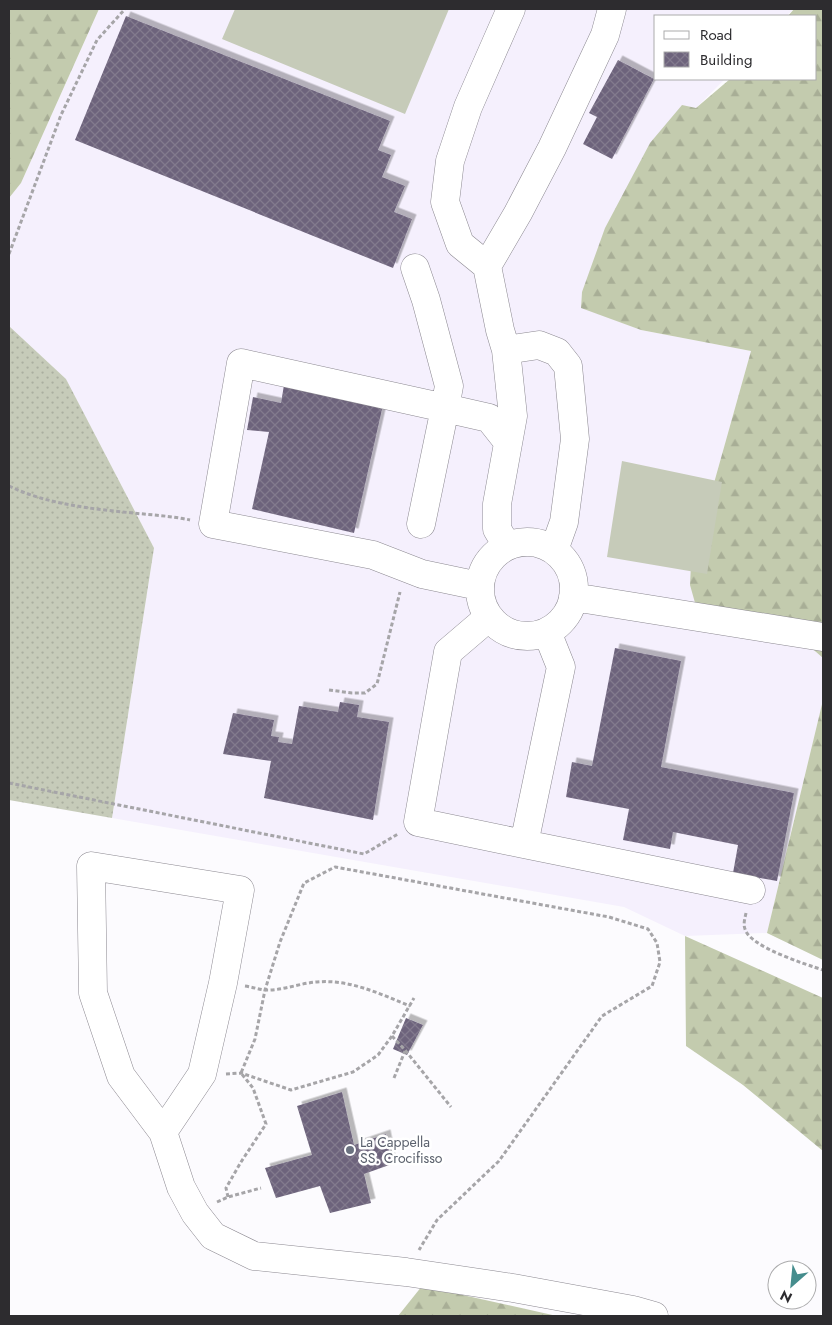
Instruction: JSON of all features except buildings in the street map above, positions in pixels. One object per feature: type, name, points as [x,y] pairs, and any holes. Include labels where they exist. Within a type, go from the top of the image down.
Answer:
[{"type":"lane","points":[[507,546],[497,529],[497,504],[513,416],[506,350],[487,266],[460,244],[444,202],[450,161],[468,107],[511,9]]},
{"type":"lane","points":[[487,266],[518,213],[552,148],[605,34],[612,9]]},
{"type":"lane","points":[[415,268],[426,300],[449,386],[421,524]]},
{"type":"lane","points":[[506,350],[539,345],[557,352],[568,366],[575,439],[564,522],[554,550]]},
{"type":"lane","points":[[479,586],[422,574],[373,555],[213,524],[242,364],[489,418],[508,442]]},
{"type":"lane","points":[[519,542],[531,542],[554,550],[564,560],[574,584],[573,598],[568,611],[559,623],[547,632],[532,636],[515,635],[500,628],[489,617],[481,602],[479,586],[488,562],[496,553],[507,546],[519,542]]},
{"type":"lane","points":[[573,598],[823,637]]},
{"type":"lane","points":[[489,617],[448,652],[418,822],[751,890]]},
{"type":"lane","points":[[524,844],[560,667],[547,632]]},
{"type":"lane","points":[[162,1132],[202,1074],[224,983],[240,890],[91,866],[93,993],[121,1076],[162,1132],[181,1187],[195,1213],[213,1236],[254,1256],[406,1272],[512,1288],[634,1310],[654,1316]]},
{"type":"path","points":[[9,254],[61,115],[96,40],[126,9]]},
{"type":"path","points":[[9,486],[30,495],[74,505],[110,511],[168,516],[213,524]]},
{"type":"path","points":[[328,690],[352,694],[365,693],[377,684],[406,567]]},
{"type":"path","points":[[9,783],[364,854],[418,822]]},
{"type":"path","points":[[241,1074],[255,1039],[266,990],[280,942],[304,884],[335,866],[609,917],[648,929],[657,943],[660,962],[652,986],[602,1016],[499,1161],[437,1220],[406,1272]]},
{"type":"path","points":[[751,890],[744,927],[749,936],[764,947],[797,962],[823,970]]},
{"type":"path","points":[[224,983],[266,990],[318,982],[348,983],[410,1006]]},
{"type":"path","points":[[202,1074],[241,1074],[290,1090],[353,1072],[378,1055],[392,1036],[414,998]]},
{"type":"path","points":[[392,1036],[451,1107]]},
{"type":"path","points":[[394,1078],[405,1050]]},
{"type":"path","points":[[228,1197],[226,1188],[266,1124],[253,1088],[241,1074]]},
{"type":"path","points":[[195,1213],[228,1197],[261,1188]]},
{"type":"shaded area","points":[[99,9],[794,9],[787,15],[654,15],[654,80],[724,80],[696,108],[582,292],[581,307],[641,330],[751,351],[691,565],[808,645],[823,658],[823,700],[767,933],[685,936],[624,907],[112,818],[154,548],[66,379],[9,326],[9,198],[21,183]]},
{"type":"green space","points":[[9,9],[99,9],[21,183],[9,198]]},
{"type":"green space","points":[[235,9],[449,9],[405,114],[222,39]]},
{"type":"green space","points":[[794,9],[823,9],[823,658],[808,645],[699,617],[690,585],[691,565],[751,351],[641,330],[581,308],[582,292],[605,228],[650,143],[682,105],[696,108],[729,80],[817,80],[817,15],[789,15]]},
{"type":"green space","points":[[9,326],[66,379],[154,548],[112,818],[9,800]]},
{"type":"green space","points":[[622,461],[722,482],[707,574],[607,557]]},
{"type":"green space","points":[[823,700],[823,960],[767,933]]},
{"type":"green space","points":[[685,936],[823,998],[823,1151],[743,1085],[686,1046]]},
{"type":"green space","points":[[422,1286],[557,1316],[398,1316]]},
{"type":"place","name":"La Cappella SS. Crocifisso","points":[[350,1150]]}]
